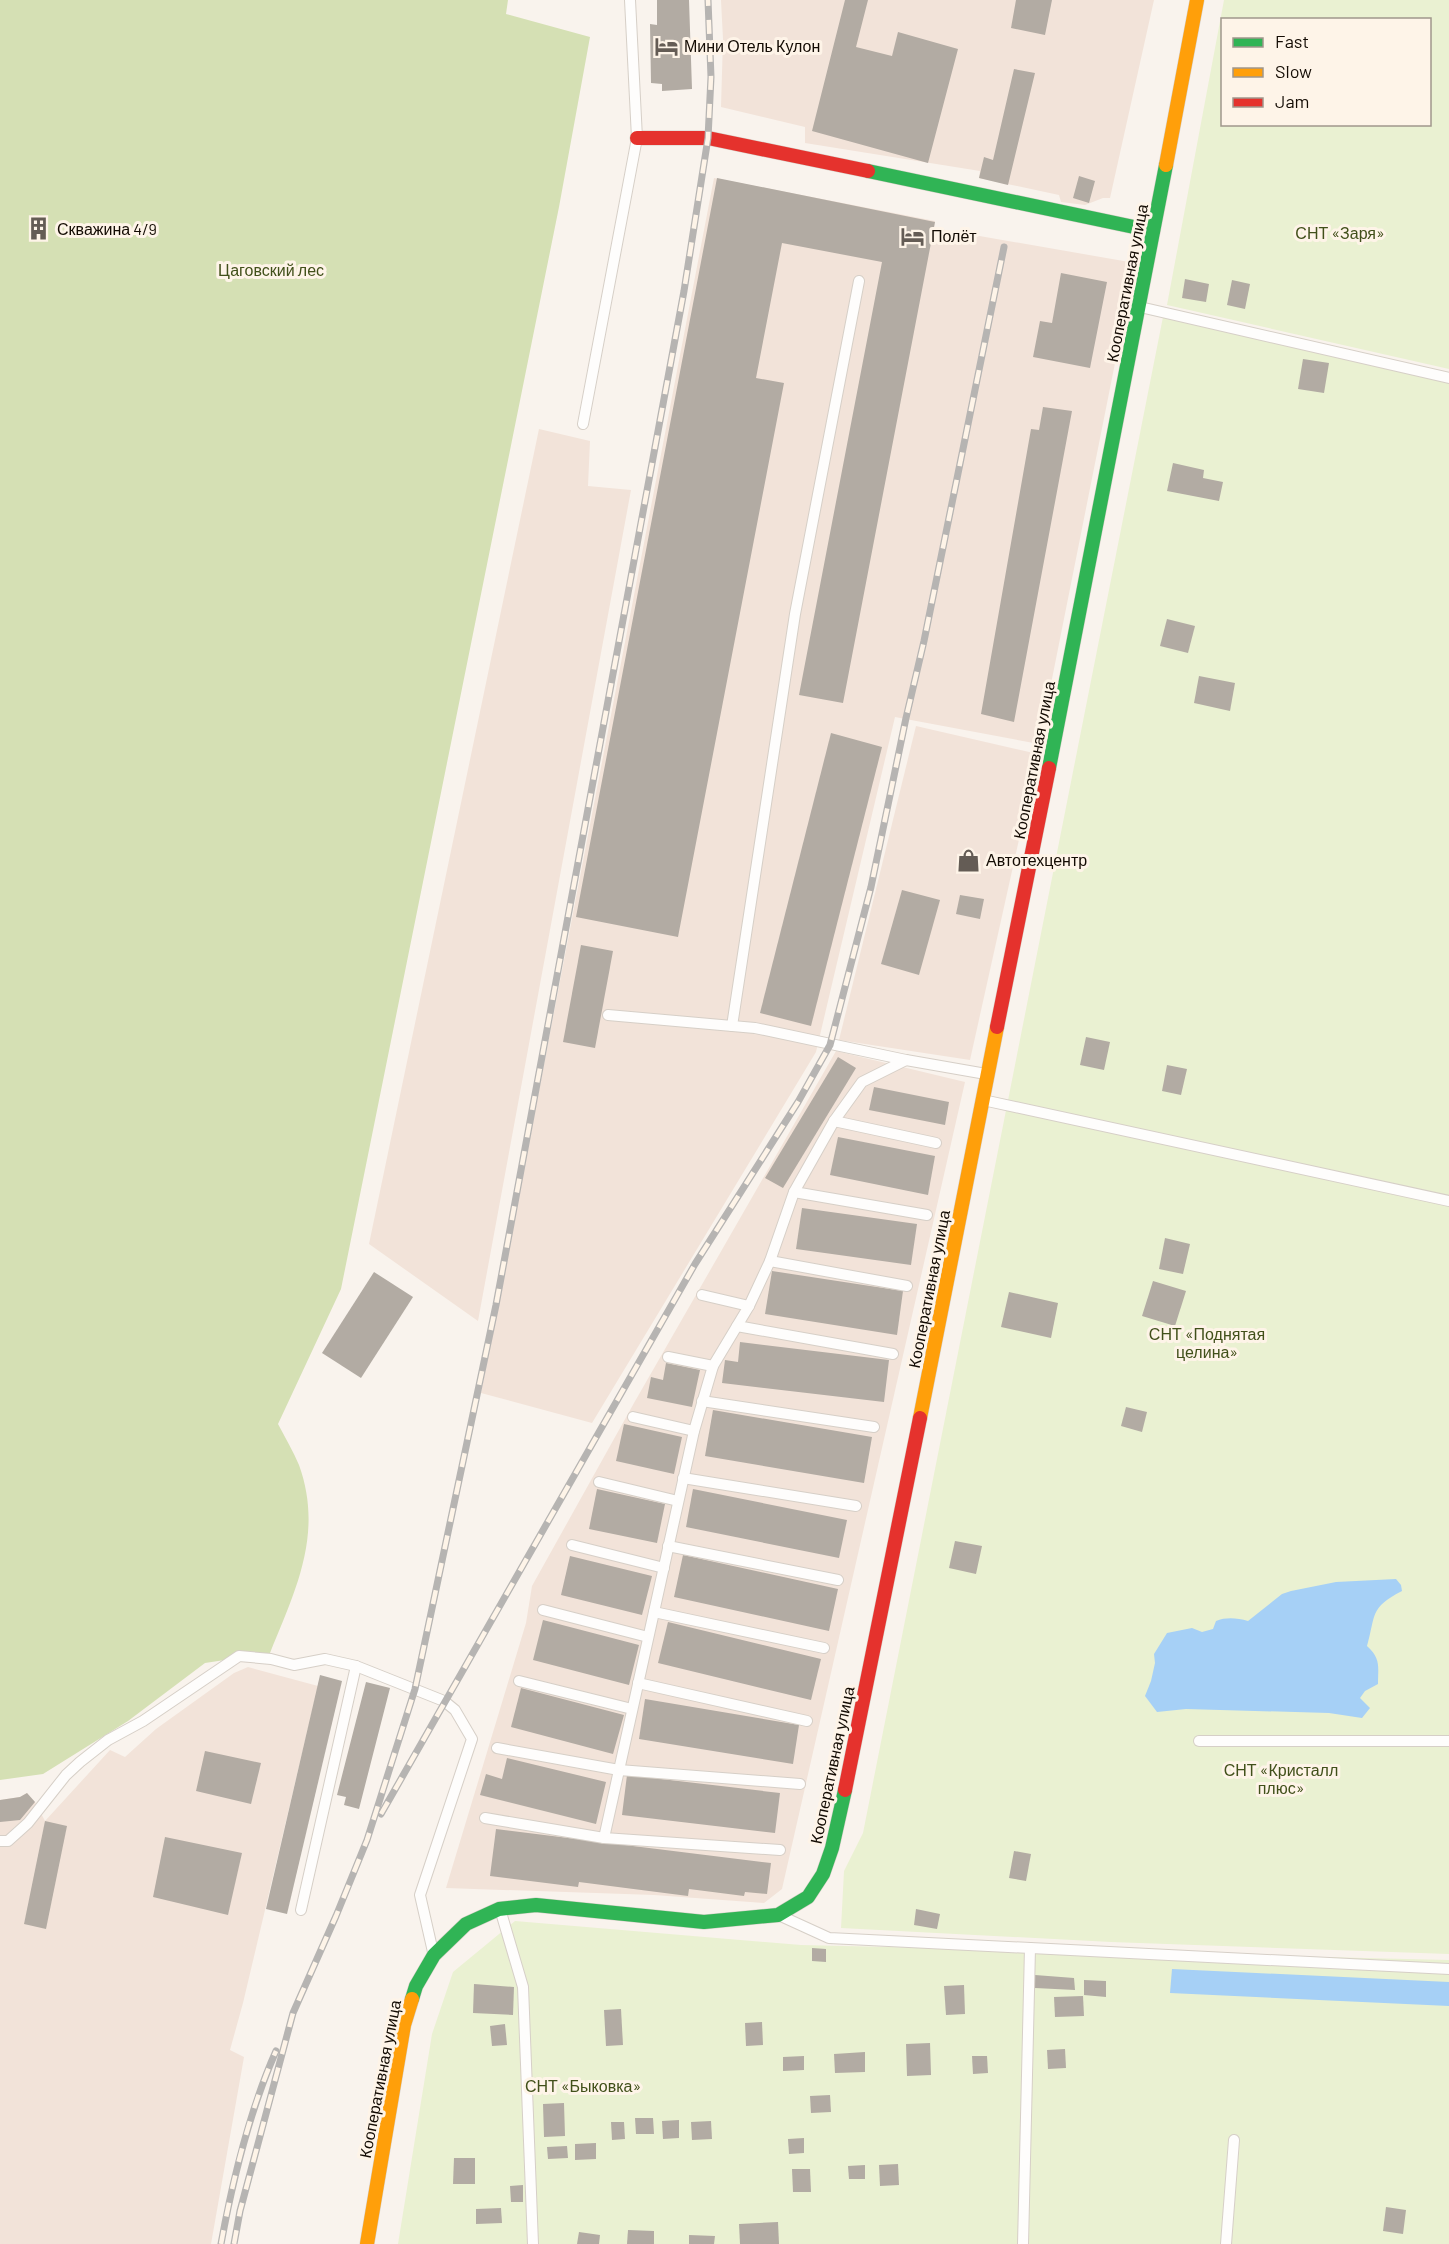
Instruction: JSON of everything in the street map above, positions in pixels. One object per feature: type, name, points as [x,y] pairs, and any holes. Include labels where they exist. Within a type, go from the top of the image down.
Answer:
[{"type":"main road","name":"Кооперативная улица","points":[[367,2244],[404,2025],[416,1986],[434,1955],[466,1924],[500,1909],[537,1905],[704,1922],[778,1915],[808,1897],[824,1874],[832,1848],[983,1100],[1140,307],[1197,0]]},
{"type":"main road","points":[[638,138],[708,138],[1154,231]]},
{"type":"lane","points":[[583,424],[638,138],[630,0]]},
{"type":"lane","points":[[732,1026],[795,614],[859,281]]},
{"type":"lane","points":[[1140,307],[1449,378]]},
{"type":"lane","points":[[608,1015],[755,1028],[906,1060],[988,1074]]},
{"type":"lane","points":[[604,1838],[683,1478],[712,1366],[749,1306],[770,1261],[794,1192],[834,1121],[862,1082],[906,1060]]},
{"type":"lane","points":[[983,1100],[1449,1201]]},
{"type":"lane","points":[[834,1121],[936,1143]]},
{"type":"lane","points":[[794,1192],[927,1215]]},
{"type":"lane","points":[[770,1261],[907,1286]]},
{"type":"lane","points":[[702,1295],[749,1306]]},
{"type":"lane","points":[[737,1326],[893,1354]]},
{"type":"lane","points":[[668,1357],[712,1366]]},
{"type":"lane","points":[[702,1401],[874,1427]]},
{"type":"lane","points":[[633,1417],[694,1431]]},
{"type":"lane","points":[[683,1478],[856,1506]]},
{"type":"lane","points":[[599,1482],[678,1501]]},
{"type":"lane","points":[[572,1545],[664,1568]]},
{"type":"lane","points":[[668,1546],[838,1580]]},
{"type":"lane","points":[[543,1610],[648,1637]]},
{"type":"lane","points":[[654,1612],[825,1648]]},
{"type":"lane","points":[[0,1841],[8,1841],[28,1823],[66,1775],[108,1740],[143,1721],[239,1656],[271,1659],[294,1665],[325,1659],[356,1666],[444,1701],[455,1710],[472,1739],[420,1895],[434,1955]]},
{"type":"lane","points":[[301,1910],[356,1666]]},
{"type":"lane","points":[[519,1681],[632,1709]]},
{"type":"lane","points":[[638,1683],[807,1721]]},
{"type":"lane","points":[[1199,1741],[1449,1741]]},
{"type":"lane","points":[[497,1748],[619,1770],[800,1784]]},
{"type":"lane","points":[[484,1818],[604,1838],[780,1850]]},
{"type":"lane","points":[[500,1909],[523,1987],[533,2244]]},
{"type":"lane","points":[[778,1915],[829,1938],[1449,1969]]},
{"type":"lane","points":[[1023,2244],[1030,1948]]},
{"type":"lane","points":[[1226,2244],[1234,2140]]},
{"type":"shaded area","points":[[721,0],[1154,0],[1110,198],[1103,198],[1085,205],[1061,202],[1059,195],[979,178],[980,171],[805,143],[805,127],[721,107],[723,39]]},
{"type":"shaded area","points":[[714,178],[935,221],[934,228],[1135,263],[1039,744],[895,717],[816,1052],[592,1423],[481,1393]]},
{"type":"shaded area","points":[[539,429],[590,441],[588,486],[631,490],[478,1321],[369,1244]]},
{"type":"shaded area","points":[[916,726],[1038,754],[970,1060],[839,1040]]},
{"type":"shaded area","points":[[836,1051],[965,1082],[782,1889],[764,1903],[654,1895],[446,1888],[526,1623],[532,1586]]},
{"type":"shaded area","points":[[248,1667],[318,1686],[230,2050],[244,2057],[211,2244],[0,2244],[0,1800],[20,1797],[27,1793],[35,1802],[45,1821],[110,1750],[125,1757],[156,1729],[234,1673]]},
{"type":"green space","name":"Цаговский лес","points":[[0,0],[508,0],[506,14],[590,37],[559,207],[341,1289],[278,1424],[299,1465],[306,1490],[309,1515],[303,1562],[297,1584],[270,1653],[205,1663],[128,1721],[43,1774],[0,1780]]},
{"type":"green space","name":"СНТ «Заря»","points":[[1224,0],[1449,0],[1449,369],[1167,305]]},
{"type":"green space","name":"СНТ «Поднятая целина»","points":[[1163,317],[1449,383],[1449,1954],[1111,1942],[841,1928],[844,1871],[863,1833]]},
{"type":"green space","name":"СНТ «Быковка»","points":[[515,1921],[801,1945],[1449,1960],[1449,2244],[398,2244],[432,2034],[453,1972]]},
{"type":"water","points":[[1396,1579],[1402,1591],[1384,1602],[1373,1619],[1367,1646],[1377,1659],[1378,1684],[1365,1691],[1360,1698],[1370,1708],[1362,1718],[1329,1713],[1186,1709],[1157,1712],[1145,1696],[1155,1663],[1154,1654],[1167,1633],[1192,1628],[1202,1632],[1213,1629],[1216,1621],[1224,1619],[1248,1621],[1282,1594],[1291,1591],[1336,1582]]},
{"type":"water","points":[[1172,1969],[1449,1982],[1449,2006],[1170,1993]]},
{"type":"building","points":[[657,0],[689,0],[692,89],[662,91],[662,84],[651,83],[650,24],[657,25]]},
{"type":"building","points":[[845,0],[868,0],[856,47],[892,56],[898,32],[958,49],[928,163],[812,131]]},
{"type":"building","points":[[1016,0],[1052,0],[1045,35],[1011,28]]},
{"type":"building","points":[[1014,69],[1035,73],[1008,185],[979,178],[984,157],[993,160]]},
{"type":"building","points":[[1079,176],[1095,181],[1089,203],[1073,198]]},
{"type":"building","points":[[717,178],[935,222],[843,703],[799,695],[882,262],[782,243],[756,378],[784,383],[678,937],[576,917]]},
{"type":"building","name":"Скважина 4/9","points":[[33,219],[48,223],[44,239],[29,236]]},
{"type":"building","points":[[1061,273],[1107,282],[1090,368],[1033,357],[1040,321],[1052,323]]},
{"type":"building","points":[[1185,279],[1209,284],[1206,302],[1182,298]]},
{"type":"building","points":[[1232,280],[1250,284],[1245,309],[1227,305]]},
{"type":"building","points":[[1303,359],[1329,363],[1324,393],[1298,389]]},
{"type":"building","points":[[1043,407],[1072,411],[1014,722],[981,714],[1031,429],[1039,430]]},
{"type":"building","points":[[1173,463],[1204,470],[1203,478],[1223,482],[1219,501],[1167,491]]},
{"type":"building","points":[[1167,619],[1195,626],[1188,653],[1160,646]]},
{"type":"building","points":[[1199,676],[1235,683],[1230,711],[1194,703]]},
{"type":"building","points":[[831,733],[882,747],[811,1026],[760,1013]]},
{"type":"building","points":[[902,890],[940,900],[919,975],[881,964]]},
{"type":"building","points":[[960,895],[984,899],[980,919],[956,914]]},
{"type":"building","points":[[581,945],[613,951],[595,1048],[563,1042]]},
{"type":"building","points":[[1086,1037],[1110,1042],[1104,1070],[1080,1065]]},
{"type":"building","points":[[838,1057],[856,1068],[783,1188],[765,1178]]},
{"type":"building","points":[[1167,1065],[1187,1069],[1181,1095],[1162,1091]]},
{"type":"building","points":[[874,1087],[949,1102],[945,1125],[869,1110]]},
{"type":"building","points":[[838,1137],[935,1156],[928,1195],[830,1175]]},
{"type":"building","points":[[802,1208],[917,1224],[911,1265],[796,1249]]},
{"type":"building","points":[[1165,1238],[1190,1244],[1183,1274],[1159,1269]]},
{"type":"building","points":[[772,1271],[903,1291],[897,1335],[765,1314]]},
{"type":"building","points":[[374,1272],[413,1297],[361,1378],[322,1353]]},
{"type":"building","points":[[1153,1281],[1186,1291],[1175,1326],[1142,1316]]},
{"type":"building","points":[[1009,1292],[1058,1303],[1051,1338],[1001,1327]]},
{"type":"building","points":[[740,1342],[889,1360],[884,1402],[722,1383],[725,1360],[738,1362]]},
{"type":"building","points":[[666,1363],[700,1370],[692,1407],[647,1398],[651,1377],[663,1380]]},
{"type":"building","points":[[1126,1407],[1147,1412],[1142,1432],[1121,1426]]},
{"type":"building","points":[[713,1410],[872,1437],[864,1483],[705,1456]]},
{"type":"building","points":[[624,1424],[682,1437],[674,1474],[616,1461]]},
{"type":"building","points":[[597,1489],[665,1504],[657,1543],[589,1529]]},
{"type":"building","points":[[693,1489],[847,1520],[839,1558],[686,1527]]},
{"type":"building","points":[[955,1541],[982,1546],[976,1574],[949,1568]]},
{"type":"building","points":[[683,1555],[838,1589],[829,1631],[674,1597]]},
{"type":"building","points":[[570,1556],[652,1576],[642,1615],[561,1595]]},
{"type":"building","points":[[543,1620],[639,1645],[629,1685],[533,1660]]},
{"type":"building","points":[[668,1622],[821,1659],[811,1700],[658,1663]]},
{"type":"building","points":[[320,1675],[342,1681],[287,1914],[266,1909]]},
{"type":"building","points":[[366,1682],[390,1688],[359,1809],[344,1805],[346,1797],[337,1795]]},
{"type":"building","points":[[521,1688],[624,1715],[613,1754],[511,1727]]},
{"type":"building","points":[[645,1699],[799,1725],[793,1764],[639,1739]]},
{"type":"building","points":[[205,1751],[261,1763],[251,1804],[196,1791]]},
{"type":"building","points":[[507,1758],[606,1782],[596,1824],[480,1795],[486,1774],[502,1779]]},
{"type":"building","points":[[627,1775],[780,1793],[775,1833],[622,1815]]},
{"type":"building","points":[[27,1793],[35,1802],[20,1820],[0,1822],[0,1800],[20,1797]]},
{"type":"building","points":[[45,1821],[67,1826],[46,1929],[24,1924]]},
{"type":"building","points":[[496,1829],[771,1863],[767,1894],[745,1892],[744,1896],[689,1889],[688,1896],[579,1882],[578,1887],[490,1876]]},
{"type":"building","points":[[165,1837],[242,1853],[228,1915],[153,1897]]},
{"type":"building","points":[[1014,1851],[1031,1854],[1026,1881],[1009,1878]]},
{"type":"building","points":[[916,1909],[940,1914],[937,1929],[914,1925]]},
{"type":"building","points":[[812,1948],[826,1949],[826,1962],[812,1961]]},
{"type":"building","points":[[1035,1975],[1074,1978],[1075,1990],[1035,1988]]},
{"type":"building","points":[[1084,1980],[1106,1981],[1106,1997],[1084,1995]]},
{"type":"building","points":[[474,1984],[514,1987],[513,2015],[473,2013]]},
{"type":"building","points":[[964,1985],[965,2014],[946,2015],[944,1986]]},
{"type":"building","points":[[1083,1996],[1084,2016],[1055,2017],[1054,1997]]},
{"type":"building","points":[[621,2009],[623,2045],[606,2046],[604,2010]]},
{"type":"building","points":[[762,2022],[763,2045],[746,2046],[745,2023]]},
{"type":"building","points":[[505,2024],[507,2045],[492,2046],[490,2026]]},
{"type":"building","points":[[930,2043],[931,2075],[907,2076],[906,2044]]},
{"type":"building","points":[[1065,2049],[1066,2068],[1048,2069],[1047,2050]]},
{"type":"building","points":[[865,2052],[865,2072],[835,2073],[834,2054]]},
{"type":"building","points":[[804,2056],[804,2070],[783,2071],[783,2057]]},
{"type":"building","points":[[972,2056],[987,2056],[988,2073],[973,2074]]},
{"type":"building","points":[[830,2095],[831,2112],[811,2113],[810,2096]]},
{"type":"building","points":[[564,2103],[565,2136],[544,2137],[543,2104]]},
{"type":"building","points":[[635,2118],[653,2118],[654,2134],[636,2134]]},
{"type":"building","points":[[679,2120],[679,2138],[663,2139],[662,2121]]},
{"type":"building","points":[[711,2121],[712,2139],[692,2140],[691,2122]]},
{"type":"building","points":[[611,2122],[624,2122],[625,2139],[612,2140]]},
{"type":"building","points":[[804,2138],[804,2153],[789,2154],[788,2139]]},
{"type":"building","points":[[596,2143],[596,2159],[575,2160],[575,2144]]},
{"type":"building","points":[[567,2146],[568,2158],[548,2159],[547,2147]]},
{"type":"building","points":[[454,2158],[475,2158],[475,2184],[453,2184]]},
{"type":"building","points":[[898,2164],[899,2185],[880,2186],[879,2165]]},
{"type":"building","points":[[865,2165],[865,2179],[849,2179],[848,2166]]},
{"type":"building","points":[[792,2169],[810,2169],[811,2192],[793,2192]]},
{"type":"building","points":[[523,2185],[523,2202],[511,2202],[510,2186]]},
{"type":"building","points":[[1386,2207],[1406,2210],[1403,2234],[1383,2231]]},
{"type":"building","points":[[501,2208],[502,2223],[476,2224],[476,2209]]},
{"type":"building","points":[[778,2222],[779,2244],[740,2244],[739,2224]]},
{"type":"building","points":[[628,2230],[654,2231],[654,2244],[627,2244]]},
{"type":"building","points":[[579,2232],[600,2235],[599,2244],[577,2244]]},
{"type":"building","points":[[689,2235],[715,2236],[714,2244],[689,2244]]},
{"type":"railway","points":[[234,2244],[240,2211],[293,2013],[367,1840],[415,1689],[496,1305],[684,291],[708,138],[711,77],[708,0]]},
{"type":"railway","points":[[381,1814],[695,1264],[798,1102],[830,1045],[871,887],[924,641],[1004,247]]},
{"type":"railway","points":[[221,2244],[243,2146],[266,2074],[276,2051]]},
{"type":"traffic: fast","points":[[1049,768],[1166,165]]},
{"type":"traffic: fast","points":[[868,171],[1153,231]]},
{"type":"traffic: fast","points":[[412,1999],[416,1986],[434,1955],[466,1924],[499,1909],[536,1905],[704,1922],[778,1915],[808,1897],[823,1874],[832,1848],[845,1790]]},
{"type":"traffic: slow","points":[[1166,165],[1197,0]]},
{"type":"traffic: slow","points":[[920,1418],[997,1027]]},
{"type":"traffic: slow","points":[[367,2244],[404,2025],[412,1999]]},
{"type":"traffic: jam","points":[[637,138],[708,138],[868,171]]},
{"type":"traffic: jam","points":[[997,1027],[1049,768]]},
{"type":"traffic: jam","points":[[845,1790],[920,1418]]},
{"type":"place","name":"Мини Отель Кулон","points":[[666,46]]},
{"type":"place","name":"Скважина 4/9","points":[[39,229]]},
{"type":"place","name":"Полёт","points":[[913,236]]},
{"type":"place","name":"Автотехцентр","points":[[968,860]]},
{"type":"park label","name":"СНТ «Кристалл плюс»","points":[[1281,1779]]}]
